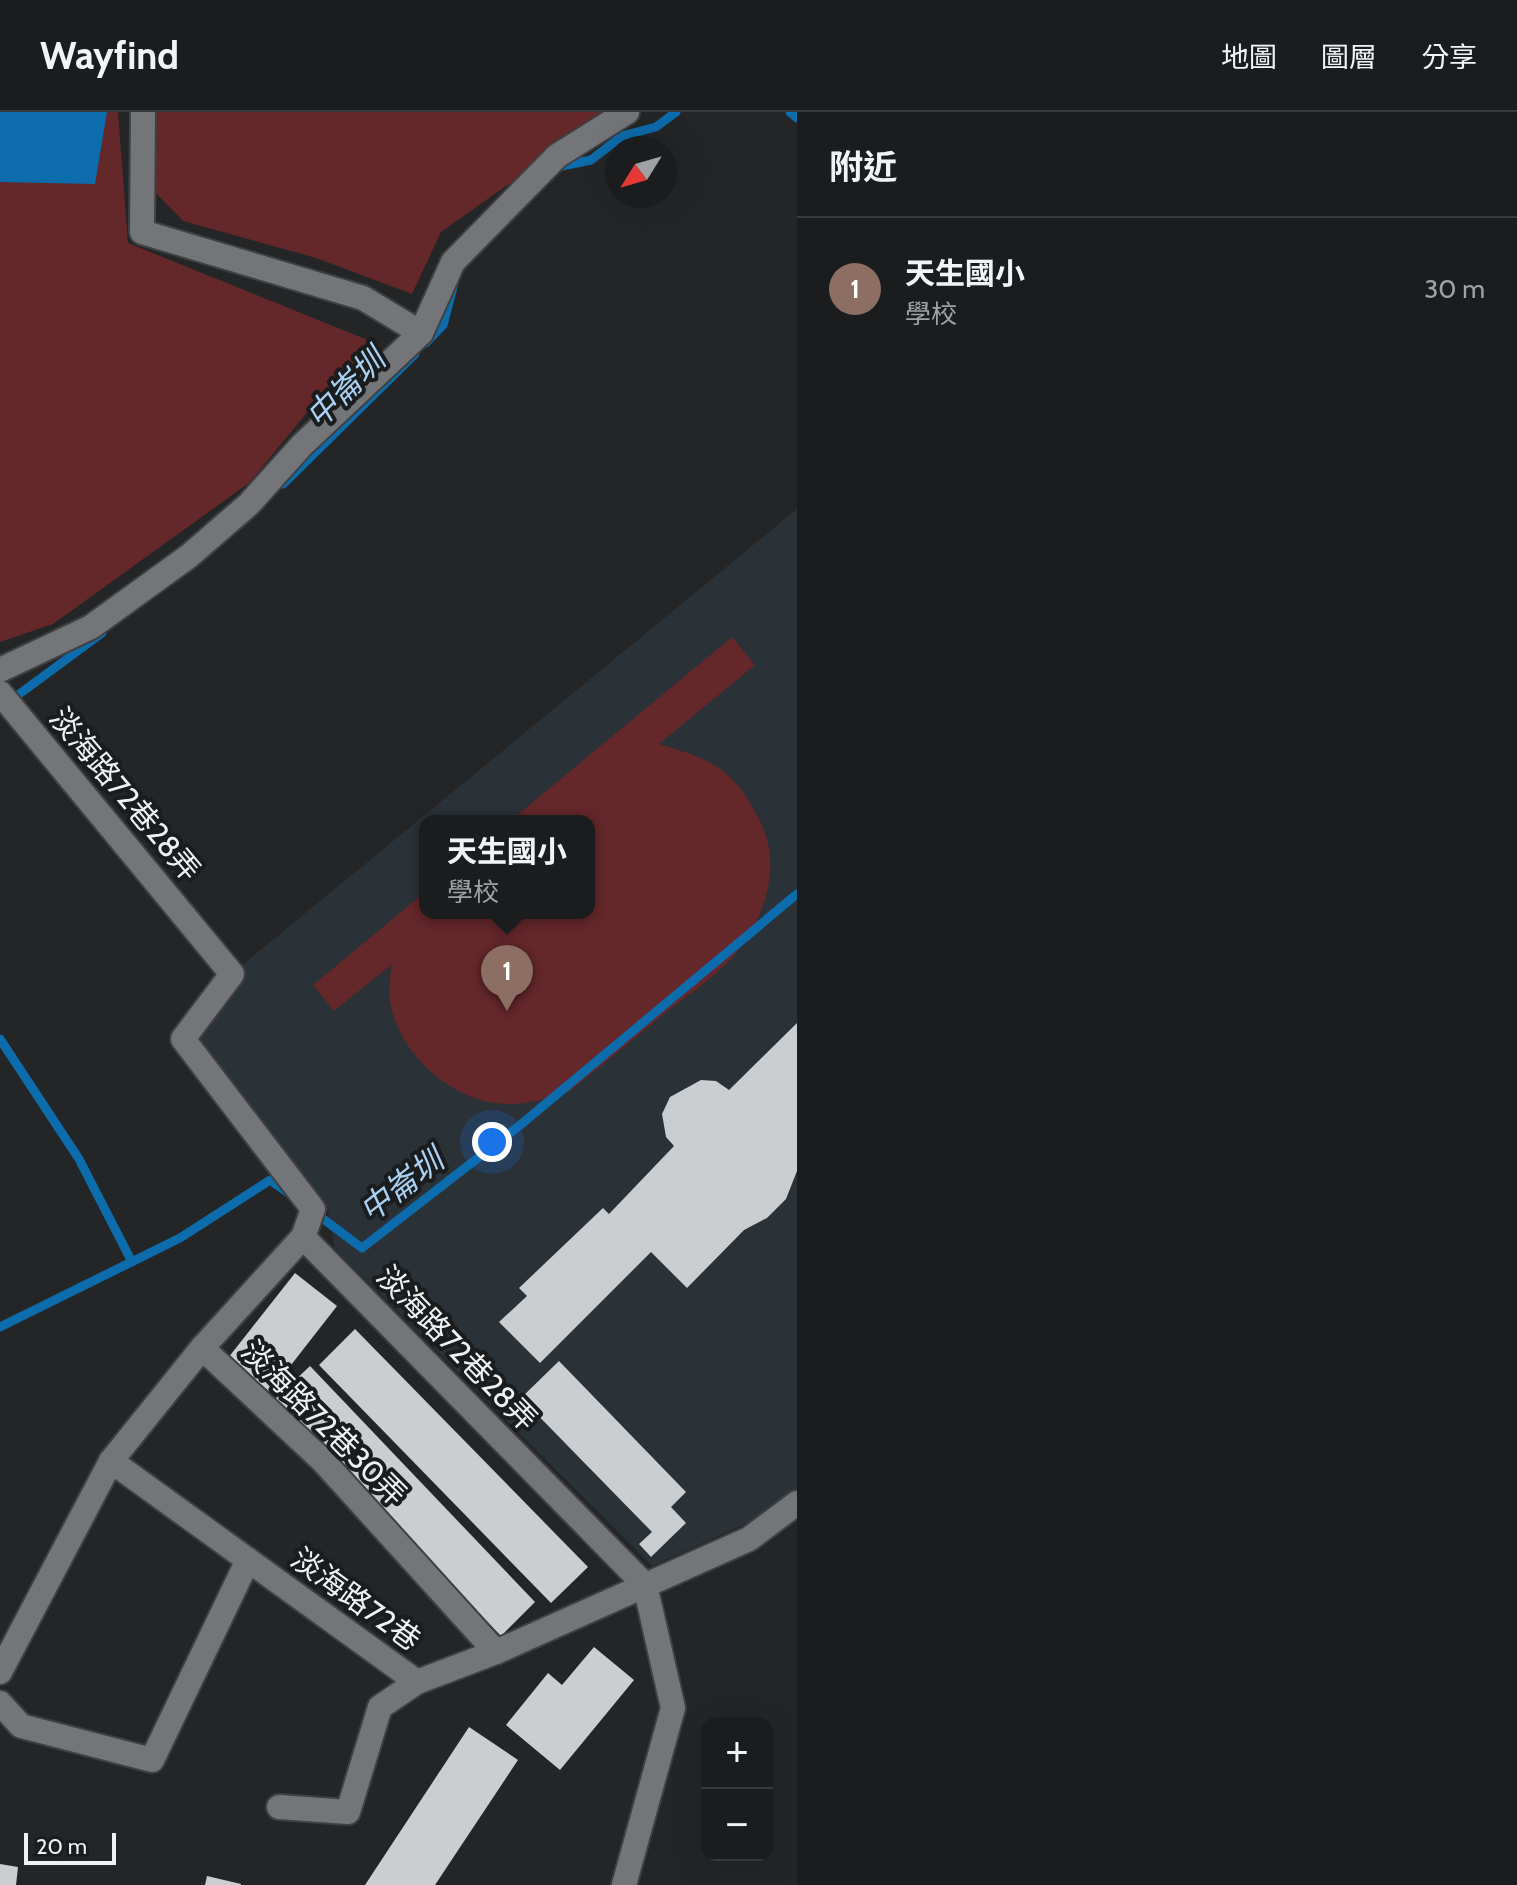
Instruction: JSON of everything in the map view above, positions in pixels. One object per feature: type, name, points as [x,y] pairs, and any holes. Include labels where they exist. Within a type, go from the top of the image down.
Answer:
[{"type":"street","points":[[143,112],[142,232],[363,298],[421,333]]},
{"type":"street","points":[[0,670],[91,627],[189,556],[249,504],[302,445],[421,333],[453,262],[557,156],[627,112]]},
{"type":"street","name":"淡海路72巷28弄","points":[[0,693],[232,974],[183,1039],[313,1209],[303,1237],[645,1585]]},
{"type":"street","points":[[202,1348],[303,1237]]},
{"type":"street","name":"淡海路72巷30弄","points":[[111,1461],[202,1348],[323,1461],[496,1652]]},
{"type":"street","points":[[0,1672],[111,1461]]},
{"type":"street","name":"淡海路72巷","points":[[111,1461],[417,1682],[496,1652],[749,1539],[797,1503]]},
{"type":"street","points":[[0,1703],[21,1726],[152,1760],[248,1560]]},
{"type":"street","points":[[624,1885],[673,1708],[645,1585]]},
{"type":"street","points":[[279,1807],[348,1812],[380,1707],[417,1682]]},
{"type":"shaded area","points":[[0,112],[118,112],[128,243],[380,345],[310,409],[249,483],[53,624],[0,642]]},
{"type":"shaded area","points":[[156,112],[611,112],[441,232],[412,294],[316,258],[183,221],[153,190]]},
{"type":"shaded area","points":[[797,509],[797,1488],[774,1511],[652,1566],[335,1249],[328,1211],[195,1039],[238,984],[242,965],[419,820],[419,919],[595,919],[595,815],[425,815]]},
{"type":"shaded area","points":[[732,637],[755,665],[659,744],[694,755],[720,769],[740,789],[760,821],[767,839],[770,876],[752,930],[723,967],[570,1091],[509,1104],[468,1096],[432,1073],[417,1058],[395,1022],[389,997],[391,965],[334,1011],[313,985],[419,897],[419,919],[595,919],[595,815],[517,815]]},
{"type":"water","points":[[0,112],[107,112],[95,184],[0,182]]},
{"type":"building","points":[[797,1023],[797,1171],[786,1199],[767,1218],[744,1230],[687,1288],[651,1252],[540,1363],[499,1322],[527,1296],[519,1288],[603,1208],[609,1214],[674,1146],[666,1137],[662,1114],[670,1097],[701,1080],[716,1081],[729,1090]]},
{"type":"building","points":[[295,1273],[337,1306],[270,1392],[228,1358]]},
{"type":"building","points":[[355,1329],[588,1567],[551,1603],[319,1365]]},
{"type":"building","points":[[559,1361],[686,1492],[671,1507],[686,1523],[651,1557],[639,1544],[652,1532],[521,1398]]},
{"type":"building","points":[[310,1366],[535,1602],[501,1636],[274,1400]]},
{"type":"building","points":[[594,1647],[634,1680],[560,1770],[506,1725],[548,1673],[562,1685]]},
{"type":"building","points":[[469,1727],[518,1760],[435,1885],[365,1885]]},
{"type":"building","points":[[0,1864],[18,1867],[16,1885],[0,1885]]},
{"type":"building","points":[[207,1876],[241,1884],[241,1885],[205,1885]]},
{"type":"waterway","name":"中崙圳","points":[[557,167],[591,160],[622,136],[656,127],[676,112]]},
{"type":"waterway","points":[[790,112],[797,118]]},
{"type":"waterway","name":"中崙圳","points":[[426,343],[443,325],[454,283]]},
{"type":"waterway","name":"中崙圳","points":[[283,484],[415,354]]},
{"type":"waterway","name":"中崙圳","points":[[18,695],[102,633]]},
{"type":"waterway","name":"中崙圳","points":[[314,1212],[362,1248],[519,1126],[797,894]]},
{"type":"waterway","points":[[0,1039],[79,1159],[132,1262]]},
{"type":"waterway","name":"中崙圳","points":[[0,1327],[180,1238],[270,1180],[290,1194]]},
{"type":"place","name":"天生國小","points":[[507,1011]]}]
